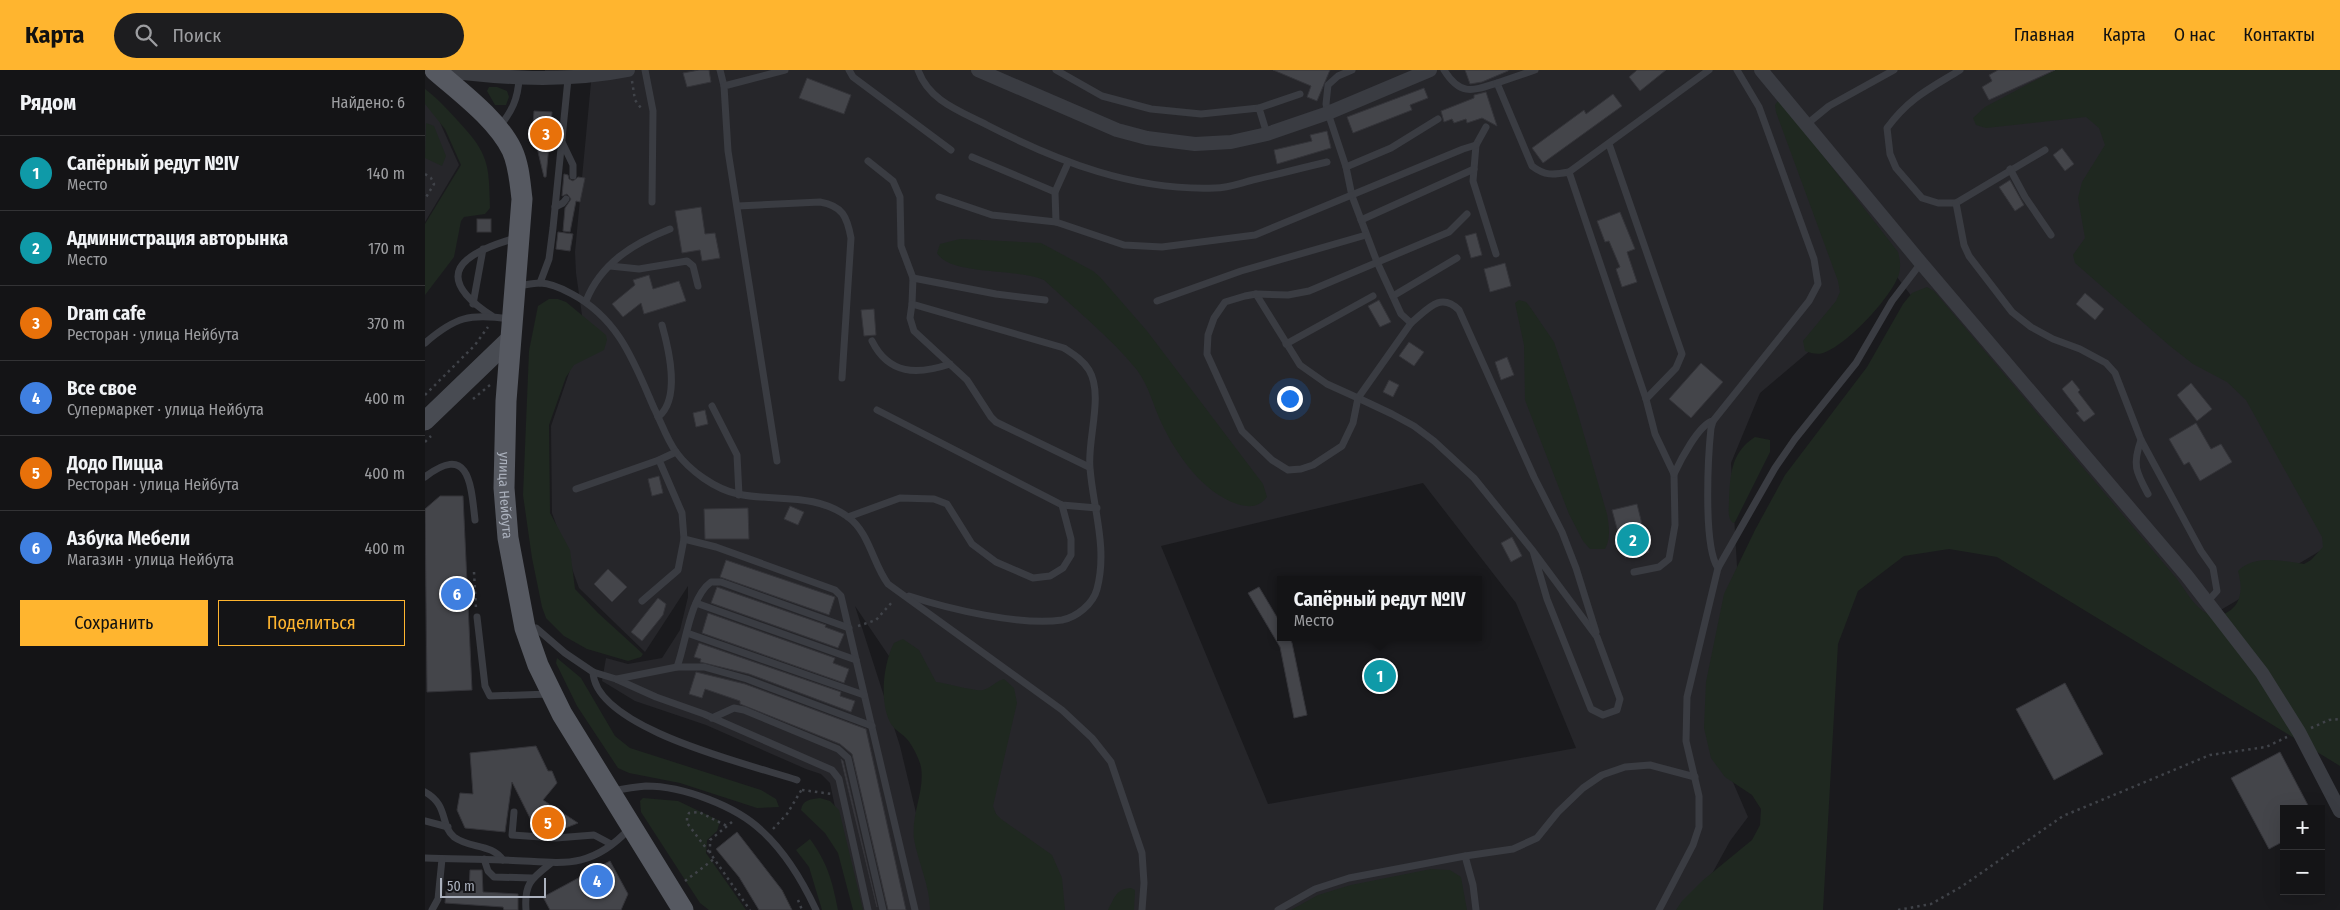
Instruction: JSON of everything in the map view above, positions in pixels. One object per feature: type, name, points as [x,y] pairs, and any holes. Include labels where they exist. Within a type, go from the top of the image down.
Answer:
[{"type":"main road","name":"улица Нейбута","points":[[435,70],[469,100],[497,129],[512,150],[519,173],[522,199],[519,238],[514,287],[505,325],[504,488],[508,538],[525,628],[538,665],[551,693],[683,910]]},
{"type":"street","points":[[435,70],[568,79],[628,70]]},
{"type":"street","points":[[978,70],[1117,130],[1147,138],[1195,144],[1231,142],[1267,134],[1328,113],[1430,70]]},
{"type":"street","points":[[1761,70],[2207,602],[2263,673],[2299,732],[2338,805]]},
{"type":"street","points":[[425,421],[505,325]]},
{"type":"lane","points":[[645,70],[653,111],[652,202]]},
{"type":"lane","points":[[720,70],[724,86],[727,142],[777,461]]},
{"type":"lane","points":[[724,86],[785,70]]},
{"type":"lane","points":[[841,70],[851,74],[951,150]]},
{"type":"lane","points":[[917,70],[927,88],[941,102],[1040,152],[1068,163],[1124,179],[1172,188],[1218,188],[1327,162]]},
{"type":"lane","points":[[1056,70],[1102,96],[1151,109],[1201,114],[1259,108],[1300,94]]},
{"type":"lane","points":[[1352,70],[1338,76],[1328,85],[1326,104],[1328,113],[1346,167],[1352,196],[1366,235],[1401,314],[1411,323]]},
{"type":"lane","points":[[1444,70],[1458,87],[1471,91],[1535,70]]},
{"type":"lane","points":[[1497,83],[1532,166],[1541,173],[1553,175],[1569,172],[1709,70]]},
{"type":"lane","points":[[1674,474],[1683,455],[1705,426],[1713,421],[1809,301],[1818,284],[1814,259],[1759,107],[1737,70]]},
{"type":"lane","points":[[1807,124],[1829,106],[1894,70]]},
{"type":"lane","points":[[1960,70],[1914,97],[1901,109],[1887,128],[1890,154],[1896,168],[1922,198],[1938,203],[1956,203],[2045,150]]},
{"type":"lane","points":[[497,129],[509,116],[516,101],[513,76]]},
{"type":"lane","points":[[540,283],[549,259],[568,79]]},
{"type":"lane","points":[[1259,108],[1267,134]]},
{"type":"lane","points":[[1346,167],[1398,144],[1438,120]]},
{"type":"lane","points":[[1486,127],[1476,145],[1473,181],[1497,254]]},
{"type":"lane","points":[[562,141],[573,165],[573,176]]},
{"type":"lane","points":[[1609,144],[1682,354],[1676,368],[1646,399]]},
{"type":"lane","points":[[939,197],[992,215],[1056,222],[1124,245],[1162,248],[1255,235],[1476,145]]},
{"type":"lane","points":[[972,157],[1055,192]]},
{"type":"lane","points":[[868,161],[897,187],[900,196],[901,246],[913,278],[911,318],[914,331],[967,380],[996,422],[1089,467]]},
{"type":"lane","points":[[1056,222],[1055,192],[1068,163]]},
{"type":"lane","points":[[1361,220],[1474,169]]},
{"type":"lane","points":[[2010,170],[2025,198],[2051,235]]},
{"type":"lane","points":[[1569,172],[1646,399],[1655,434],[1674,474],[1675,525],[1669,559],[1659,567],[1634,572]]},
{"type":"lane","points":[[555,207],[566,199]]},
{"type":"lane","points":[[738,206],[820,202],[832,204],[843,212],[851,238],[842,378]]},
{"type":"lane","points":[[1956,203],[1964,245],[1974,263],[2012,312],[2025,323],[2053,339],[2081,349],[2106,363],[2115,373],[2141,440],[2201,551],[2213,568],[2217,591],[2207,602]]},
{"type":"lane","points":[[1467,214],[1449,232],[1309,291],[1289,295],[1256,294],[1225,302],[1214,318],[1207,335],[1207,354],[1243,431],[1272,460],[1288,470],[1301,469],[1313,465],[1342,446],[1353,423],[1358,398],[1411,323],[1440,301],[1451,302],[1459,310],[1534,477],[1562,532],[1620,699],[1617,710],[1603,715],[1591,709],[1547,599],[1533,551]]},
{"type":"lane","points":[[585,301],[601,274],[620,255],[637,244],[670,228]]},
{"type":"lane","points":[[1157,301],[1241,271],[1366,235]]},
{"type":"lane","points":[[505,325],[473,304],[461,290],[458,279],[463,263],[483,249],[519,238]]},
{"type":"lane","points":[[473,304],[483,249]]},
{"type":"lane","points":[[1393,296],[1457,258]]},
{"type":"lane","points":[[609,266],[639,269],[687,262],[693,266],[698,286]]},
{"type":"lane","points":[[1659,910],[1693,845],[1699,827],[1699,796],[1686,740],[1687,697],[1718,568],[1775,468],[1795,438],[1856,363],[1891,301],[1921,263]]},
{"type":"lane","points":[[913,278],[996,294],[1045,300]]},
{"type":"lane","points":[[514,287],[540,283],[566,290],[601,313],[617,332],[675,452],[706,479],[729,492],[739,495],[803,499],[832,508],[848,517],[861,531],[882,576],[888,584],[1061,710],[1092,738],[1111,762],[1142,853],[1144,883],[1142,910]]},
{"type":"lane","points":[[1256,294],[1301,365],[1327,384],[1393,414],[1414,426],[1434,441],[1474,478],[1533,551],[1597,637]]},
{"type":"lane","points":[[1286,344],[1373,296]]},
{"type":"lane","points":[[901,593],[931,603],[1007,618],[1045,621],[1063,619],[1075,615],[1087,607],[1097,590],[1101,558],[1097,508],[1089,467],[1095,394],[1093,380],[1083,362],[1064,348],[912,304]]},
{"type":"lane","points":[[425,342],[439,331],[472,316],[505,325]]},
{"type":"lane","points":[[658,416],[666,410],[668,405],[671,377],[668,346],[662,326]]},
{"type":"lane","points":[[871,341],[879,354],[895,367],[913,371],[929,371],[949,364]]},
{"type":"lane","points":[[712,406],[735,450],[739,467],[739,495]]},
{"type":"lane","points":[[877,410],[1062,505],[1097,508]]},
{"type":"lane","points":[[1713,421],[1707,481],[1711,555],[1718,568]]},
{"type":"lane","points":[[2141,440],[2135,457],[2135,466],[2148,494]]},
{"type":"lane","points":[[576,489],[659,460],[675,452]]},
{"type":"lane","points":[[642,601],[678,570],[684,539],[682,513],[659,460]]},
{"type":"lane","points":[[425,477],[438,467],[447,464],[455,463],[463,467],[472,488],[475,520]]},
{"type":"lane","points":[[848,517],[900,498],[934,499],[947,504],[972,544],[996,562],[1033,578],[1050,576],[1063,568],[1071,555],[1071,539],[1062,505]]},
{"type":"lane","points":[[684,539],[716,547],[835,590],[841,596],[915,910]]},
{"type":"lane","points":[[677,667],[696,603],[706,585],[711,582],[721,582],[849,628]]},
{"type":"lane","points":[[696,603],[856,660]]},
{"type":"lane","points":[[477,617],[485,686],[490,696],[551,693]]},
{"type":"lane","points":[[525,628],[536,628],[565,653],[593,672],[617,679],[660,699],[712,718],[836,774],[867,910]]},
{"type":"lane","points":[[687,633],[864,695]]},
{"type":"lane","points":[[617,679],[677,667],[704,667],[747,679],[872,726]]},
{"type":"lane","points":[[593,672],[594,678],[604,695],[620,713],[629,719],[662,736],[797,780]]},
{"type":"lane","points":[[712,718],[734,708],[745,710],[838,749],[848,758],[883,910]]},
{"type":"lane","points":[[1279,910],[1315,889],[1349,878],[1513,849],[1537,838],[1558,812],[1583,788],[1601,775],[1625,767],[1650,765],[1695,777]]},
{"type":"lane","points":[[610,792],[646,786],[690,793],[740,815],[767,835],[805,887],[816,910]]},
{"type":"lane","points":[[425,792],[439,803],[448,827],[455,837],[498,852],[503,860]]},
{"type":"lane","points":[[514,812],[512,835],[556,838],[594,835],[611,844]]},
{"type":"lane","points":[[425,821],[448,827]]},
{"type":"lane","points":[[425,858],[484,859],[550,864],[576,862],[587,859],[611,844],[631,827]]},
{"type":"lane","points":[[1465,856],[1473,885],[1476,910]]},
{"type":"lane","points":[[431,910],[439,899],[442,859]]},
{"type":"lane","points":[[484,859],[488,871],[494,877],[532,878]]},
{"type":"lane","points":[[526,910],[525,893],[532,878],[550,864]]},
{"type":"path","points":[[632,85],[635,100],[640,108],[653,111]]},
{"type":"path","points":[[425,174],[431,178],[434,184],[425,199]]},
{"type":"path","points":[[474,572],[475,598]]},
{"type":"path","points":[[849,628],[875,620],[901,593]]},
{"type":"path","points":[[1898,910],[1931,904],[1961,887],[2063,816],[2210,755],[2266,747],[2329,720],[2340,719]]},
{"type":"path","points":[[767,835],[787,814],[816,764]]},
{"type":"path","points":[[802,790],[842,795]]},
{"type":"path","points":[[727,826],[699,812],[694,811],[687,817],[691,829],[731,881],[749,910]]},
{"type":"path","points":[[710,853],[710,840],[733,821],[725,818]]},
{"type":"path","points":[[681,883],[714,859]]},
{"type":"path","points":[[797,898],[802,910]]},
{"type":"shaded area","points":[[545,70],[2091,70],[2340,539],[2172,639],[1897,277],[1760,393],[1731,463],[1738,584],[1720,752],[1748,817],[1730,841],[1692,910],[1024,910],[996,814],[855,606],[900,746],[934,888],[934,910],[856,910],[830,783],[821,774],[706,725],[635,701],[602,681],[606,658],[628,664],[662,658],[680,630],[688,597],[688,586],[645,652],[579,588],[552,513],[551,426],[584,329],[575,252],[592,72],[545,72]],"holes":[[[1423,483],[1516,603],[1576,748],[1268,804],[1161,546]]]},
{"type":"shaded area","points":[[2055,70],[2340,70],[2340,766],[1997,557],[1949,549],[1904,556],[1858,591],[1838,644],[1823,910],[1676,910],[1682,901],[1702,881],[1752,840],[1760,825],[1761,809],[1752,795],[1725,777],[1711,758],[1704,728],[1706,682],[1724,594],[1755,530],[1785,475],[1867,367],[1903,304],[1912,293],[1927,287],[1934,291],[2177,579],[2194,603],[2203,611],[2210,615],[2220,615],[2230,611],[2238,602],[2240,596],[2238,571],[2252,562],[2278,560],[2304,564],[2311,560],[2323,547],[2322,537],[2246,400],[2227,382],[2193,364],[2170,346],[2075,263],[2073,255],[2085,238],[2078,198],[2082,182],[2105,145],[2099,128],[2086,117],[1986,128],[1976,125],[1973,118],[1985,107]]},
{"type":"shaded area","points":[[489,87],[497,87],[507,91],[509,97],[506,105],[495,105],[487,91]]},
{"type":"shaded area","points":[[425,89],[459,165],[425,222]]},
{"type":"shaded area","points":[[425,89],[468,132],[481,151],[488,170],[490,208],[485,214],[464,217],[461,221],[454,257],[425,295],[425,224],[461,165],[445,129],[425,104]]},
{"type":"shaded area","points":[[1778,101],[1783,104],[1898,252],[1899,257],[1899,274],[1895,284],[1878,307],[1844,341],[1833,349],[1821,354],[1805,351],[1803,341],[1836,301],[1840,292],[1838,281],[1776,112],[1775,105]]},
{"type":"shaded area","points":[[426,123],[434,126],[446,156],[442,166],[425,158]]},
{"type":"shaded area","points":[[960,239],[1041,243],[1093,271],[1147,331],[1263,484],[1267,497],[1257,505],[1246,506],[1237,504],[1212,491],[1191,470],[1174,447],[1161,422],[1148,389],[1137,370],[1092,323],[1044,280],[1033,276],[956,265],[944,260],[937,253],[940,244]]},
{"type":"shaded area","points":[[549,299],[558,299],[566,302],[606,335],[607,340],[604,350],[574,365],[566,377],[549,425],[550,513],[570,550],[575,589],[643,654],[641,657],[628,661],[587,649],[564,636],[546,618],[542,607],[532,558],[523,495],[529,351],[538,306]]},
{"type":"shaded area","points":[[1519,300],[1526,302],[1554,342],[1575,404],[1607,514],[1609,536],[1605,549],[1590,549],[1583,541],[1569,514],[1525,400],[1524,345],[1515,303]]},
{"type":"shaded area","points":[[1755,437],[1770,440],[1770,452],[1733,523],[1729,510],[1733,465],[1741,450]]},
{"type":"shaded area","points":[[903,639],[919,650],[936,682],[968,689],[983,690],[1004,679],[1014,688],[1017,703],[993,806],[996,814],[1001,819],[1052,855],[1062,878],[1065,910],[930,910],[926,883],[914,839],[914,821],[922,776],[921,767],[910,743],[891,724],[887,715],[884,695],[885,672],[890,652],[894,643]]},
{"type":"shaded area","points":[[557,658],[581,678],[615,736],[630,748],[761,790],[776,799],[779,807],[757,808],[680,783],[629,773],[618,768],[577,706],[556,663]]},
{"type":"shaded area","points":[[643,798],[678,801],[720,821],[717,831],[707,840],[706,853],[746,910],[709,910],[700,903],[641,812],[640,801]]},
{"type":"shaded area","points":[[820,798],[830,801],[839,810],[863,910],[853,910],[838,853],[825,833],[801,810],[805,802]]},
{"type":"shaded area","points":[[810,839],[829,873],[838,910],[822,910],[809,867],[796,850]]},
{"type":"shaded area","points":[[1431,869],[1450,870],[1461,877],[1467,910],[1291,910],[1318,895],[1351,885]]},
{"type":"shaded area","points":[[1131,888],[1135,890],[1134,910],[1108,910],[1119,892]]},
{"type":"building","points":[[709,70],[711,82],[687,87],[683,73]]},
{"type":"building","points":[[1273,70],[1330,70],[1317,101],[1307,97],[1311,86]]},
{"type":"building","points":[[1465,70],[1508,71],[1482,82],[1470,84]]},
{"type":"building","points":[[1637,70],[1666,70],[1640,91],[1629,77]]},
{"type":"building","points":[[1998,70],[2055,70],[1989,100],[1982,87],[1992,81],[1989,75]]},
{"type":"building","points":[[807,78],[851,95],[844,114],[799,98]]},
{"type":"building","points":[[1424,88],[1428,98],[1410,105],[1412,110],[1353,133],[1347,117]]},
{"type":"building","points":[[1486,92],[1497,126],[1482,118],[1467,123],[1466,119],[1454,123],[1452,119],[1444,122],[1441,111],[1474,98],[1474,95]]},
{"type":"building","points":[[1613,94],[1622,106],[1543,163],[1532,148],[1584,110],[1586,114]]},
{"type":"building","points":[[534,111],[552,112],[546,177],[544,177],[535,139],[532,139]]},
{"type":"building","points":[[1327,131],[1331,148],[1277,164],[1274,150],[1312,141],[1310,135]]},
{"type":"building","points":[[2062,148],[2074,164],[2065,171],[2053,155]]},
{"type":"building","points":[[564,174],[568,175],[569,179],[573,181],[578,177],[585,178],[580,202],[576,201],[570,232],[563,231],[565,208],[571,199],[567,194],[562,196]]},
{"type":"building","points":[[2010,180],[2024,205],[2015,211],[1999,187]]},
{"type":"building","points":[[701,207],[705,234],[715,233],[720,258],[702,261],[700,250],[682,253],[675,211]]},
{"type":"building","points":[[1620,212],[1635,249],[1627,252],[1637,282],[1622,287],[1616,269],[1620,267],[1609,241],[1605,242],[1597,221]]},
{"type":"building","points":[[477,219],[491,219],[491,232],[477,232]]},
{"type":"building","points":[[558,232],[573,234],[570,251],[556,249]]},
{"type":"building","points":[[1476,233],[1482,255],[1471,258],[1465,236]]},
{"type":"building","points":[[1505,263],[1511,286],[1490,292],[1484,269]]},
{"type":"building","points":[[649,275],[653,289],[679,281],[686,301],[644,314],[641,303],[623,317],[612,304],[635,285],[633,280]]},
{"type":"building","points":[[2085,293],[2104,309],[2095,320],[2076,304]]},
{"type":"building","points":[[1379,300],[1391,322],[1380,327],[1368,306]]},
{"type":"building","points":[[874,309],[876,335],[864,336],[861,310]]},
{"type":"building","points":[[1409,342],[1424,352],[1414,366],[1399,356]]},
{"type":"building","points":[[1507,357],[1514,375],[1501,380],[1495,362]]},
{"type":"building","points":[[1701,363],[1723,382],[1691,418],[1669,399]]},
{"type":"building","points":[[1389,380],[1399,385],[1393,397],[1383,392]]},
{"type":"building","points":[[2072,380],[2080,390],[2078,392],[2095,414],[2084,422],[2076,413],[2079,411],[2062,389]]},
{"type":"building","points":[[2191,383],[2212,409],[2197,421],[2177,395]]},
{"type":"building","points":[[705,410],[708,424],[696,427],[693,413]]},
{"type":"building","points":[[2196,423],[2211,449],[2221,444],[2232,462],[2200,481],[2189,462],[2184,465],[2169,439]]},
{"type":"building","points":[[659,476],[663,493],[652,496],[648,479]]},
{"type":"building","points":[[440,496],[463,496],[472,690],[427,692],[425,509]]},
{"type":"building","points":[[1637,504],[1649,552],[1625,558],[1612,510]]},
{"type":"building","points":[[790,506],[804,512],[798,525],[784,519]]},
{"type":"building","points":[[748,508],[749,539],[705,539],[704,509]]},
{"type":"building","points":[[1512,537],[1522,556],[1511,562],[1501,543]]},
{"type":"building","points":[[726,560],[835,597],[829,615],[720,577]]},
{"type":"building","points":[[608,569],[627,587],[612,602],[594,584]]},
{"type":"building","points":[[717,587],[826,625],[825,627],[844,634],[838,648],[711,603]]},
{"type":"building","points":[[1259,587],[1277,617],[1277,641],[1291,641],[1292,643],[1307,715],[1294,718],[1280,647],[1248,593]]},
{"type":"building","points":[[658,598],[666,604],[663,615],[642,641],[631,632]]},
{"type":"building","points":[[708,613],[835,658],[833,663],[849,669],[844,683],[702,633]]},
{"type":"building","points":[[699,643],[841,692],[840,696],[855,701],[851,712],[749,674],[700,662],[701,659],[694,657]]},
{"type":"building","points":[[696,672],[745,684],[866,729],[906,910],[888,910],[852,754],[840,744],[740,704],[740,701],[705,689],[702,698],[689,694]]},
{"type":"building","points":[[2065,683],[2103,754],[2054,780],[2016,709]]},
{"type":"building","points":[[536,746],[548,771],[552,771],[557,783],[543,800],[578,823],[563,829],[535,828],[512,782],[505,832],[465,828],[457,810],[460,793],[473,794],[470,753]]},
{"type":"building","points":[[2280,752],[2308,805],[2280,805],[2280,843],[2269,849],[2231,778]]},
{"type":"building","points":[[841,759],[843,761],[877,907],[847,784]]},
{"type":"building","points":[[737,832],[782,890],[792,910],[759,910],[739,877],[716,849]]},
{"type":"building","points":[[610,861],[628,894],[621,910],[550,910],[543,897]]},
{"type":"building","points":[[470,870],[482,870],[483,892],[518,894],[518,910],[504,910],[503,907],[445,903],[446,890],[469,891]]},
{"type":"place","name":"Dram cafe","points":[[546,134]]},
{"type":"place","name":"Администрация авторынка","points":[[1633,540]]},
{"type":"place","name":"Азбука Мебели","points":[[457,594]]},
{"type":"place","name":"Сапёрный редут №IV","points":[[1380,676]]},
{"type":"place","name":"Додо Пицца","points":[[548,823]]},
{"type":"place","name":"Все свое","points":[[597,881]]}]
